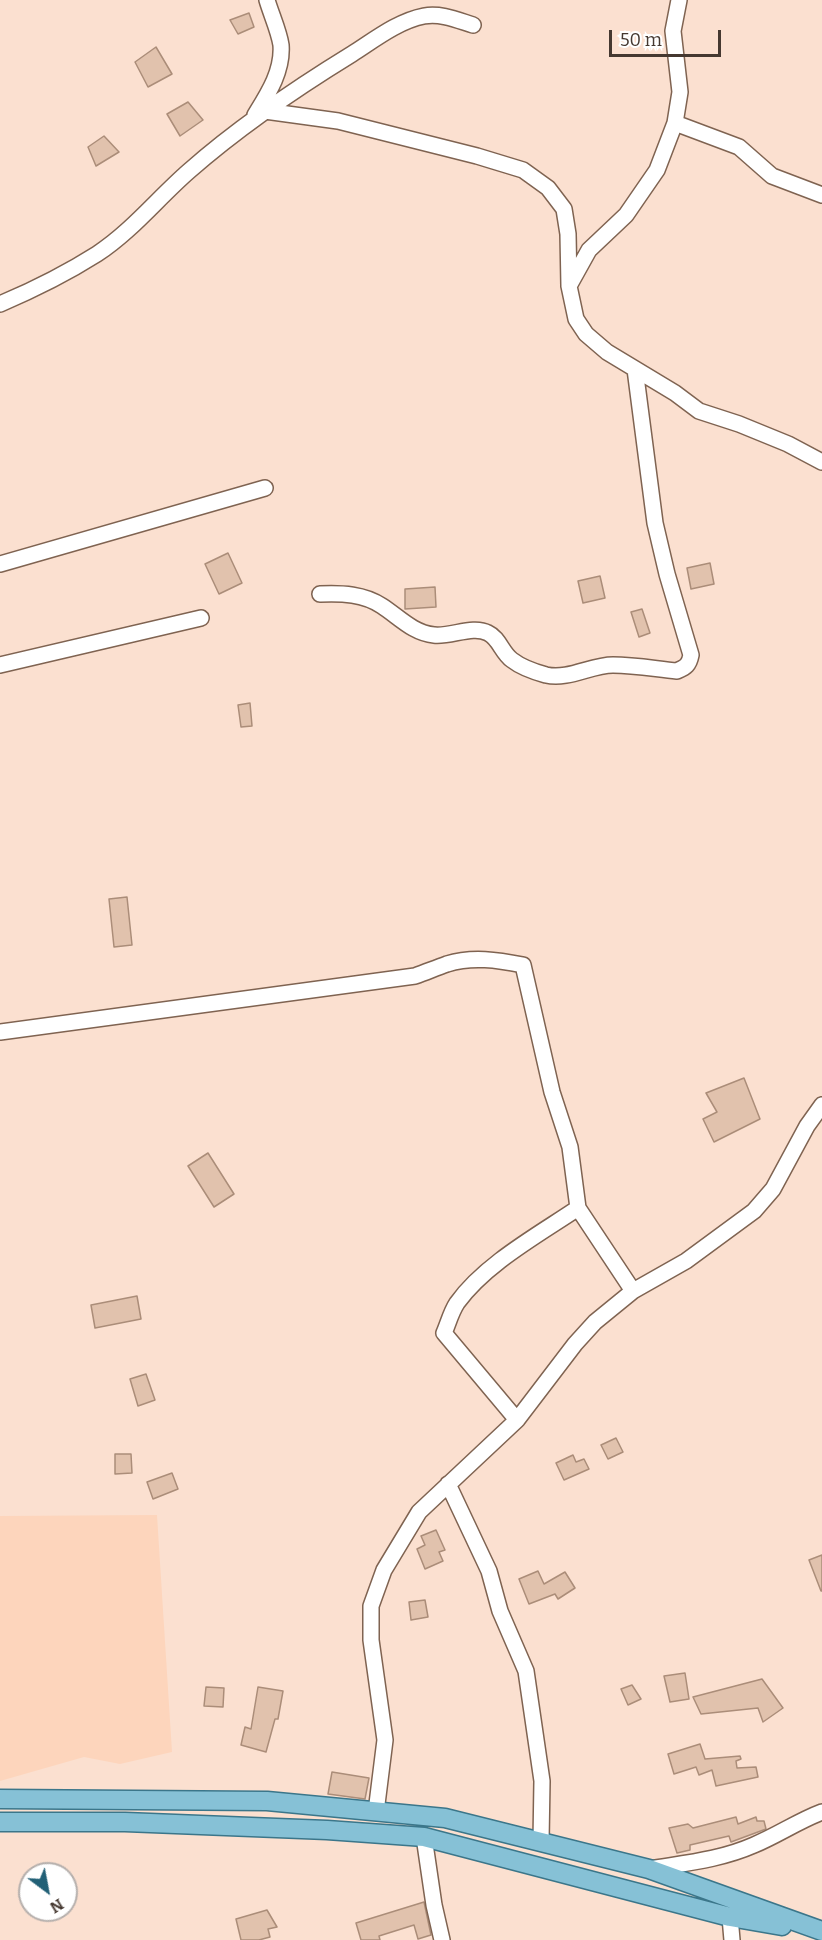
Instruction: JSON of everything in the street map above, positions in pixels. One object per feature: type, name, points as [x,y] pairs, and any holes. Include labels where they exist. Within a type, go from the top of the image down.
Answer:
[{"type":"main road","points":[[0,1799],[267,1802],[445,1818],[649,1869],[822,1932]]},
{"type":"main road","points":[[0,1822],[125,1822],[327,1830],[424,1837],[730,1917],[822,1932]]},
{"type":"street","points":[[251,120],[267,97],[278,72],[281,45],[267,0]]},
{"type":"street","points":[[569,286],[589,250],[626,215],[657,170],[675,123],[680,92],[673,31],[679,0]]},
{"type":"street","points":[[0,304],[23,295],[98,254],[151,209],[188,172],[251,120],[400,24],[424,16],[442,15],[473,25]]},
{"type":"street","points":[[265,111],[338,121],[523,170],[548,188],[564,210],[568,234],[569,286],[576,319],[586,334],[607,352],[675,393],[699,411],[788,444],[822,462]]},
{"type":"street","points":[[675,123],[739,147],[772,176],[822,195]]},
{"type":"street","points":[[320,594],[359,596],[381,605],[408,626],[431,635],[448,636],[485,631],[492,635],[511,660],[547,675],[565,676],[611,665],[677,671],[685,668],[690,664],[691,655],[667,574],[655,523],[635,369]]},
{"type":"street","points":[[0,564],[265,488]]},
{"type":"street","points":[[0,665],[201,618]]},
{"type":"street","points":[[0,1032],[416,976],[448,964],[470,959],[501,960],[523,965],[552,1092],[570,1147],[578,1208],[633,1292]]},
{"type":"street","points":[[376,1812],[385,1740],[371,1640],[371,1606],[384,1570],[419,1512],[517,1420],[575,1344],[595,1322],[633,1292],[686,1261],[754,1211],[773,1190],[807,1126],[822,1105]]},
{"type":"street","points":[[517,1420],[444,1333],[456,1305],[474,1283],[515,1251],[578,1208]]},
{"type":"street","points":[[448,1484],[489,1571],[500,1611],[526,1671],[542,1781],[541,1841]]},
{"type":"street","points":[[649,1869],[714,1860],[753,1846],[822,1812]]},
{"type":"street","points":[[424,1837],[434,1905],[442,1940]]},
{"type":"street","points":[[730,1917],[732,1940]]},
{"type":"shaded area","points":[[157,1515],[172,1752],[120,1764],[84,1757],[0,1781],[0,1516]]},
{"type":"building","points":[[249,13],[254,27],[238,34],[230,20]]},
{"type":"building","points":[[156,47],[172,74],[148,87],[135,62]]},
{"type":"building","points":[[188,102],[203,120],[180,136],[167,114]]},
{"type":"building","points":[[104,136],[119,152],[96,166],[88,147]]},
{"type":"building","points":[[228,553],[242,583],[219,594],[205,564]]},
{"type":"building","points":[[710,563],[714,584],[691,589],[687,568]]},
{"type":"building","points":[[600,576],[605,598],[583,603],[578,581]]},
{"type":"building","points":[[435,587],[436,607],[405,609],[405,589]]},
{"type":"building","points":[[642,609],[650,633],[639,637],[631,612]]},
{"type":"building","points":[[250,703],[252,726],[241,727],[238,705]]},
{"type":"building","points":[[127,897],[132,945],[114,947],[109,899]]},
{"type":"building","points":[[744,1078],[760,1119],[714,1142],[703,1119],[717,1112],[706,1093]]},
{"type":"building","points":[[208,1153],[234,1194],[214,1207],[188,1166]]},
{"type":"building","points":[[137,1296],[141,1319],[95,1328],[91,1305]]},
{"type":"building","points":[[146,1374],[155,1400],[138,1406],[130,1379]]},
{"type":"building","points":[[616,1438],[623,1452],[608,1459],[601,1445]]},
{"type":"building","points":[[115,1454],[131,1454],[132,1473],[115,1474]]},
{"type":"building","points":[[573,1455],[576,1462],[584,1459],[589,1469],[564,1480],[556,1463]]},
{"type":"building","points":[[172,1473],[178,1489],[153,1499],[147,1482]]},
{"type":"building","points":[[436,1530],[445,1550],[439,1552],[443,1561],[425,1569],[417,1549],[425,1545],[421,1536]]},
{"type":"building","points":[[822,1555],[822,1591],[821,1591],[809,1560]]},
{"type":"building","points":[[538,1571],[544,1584],[565,1572],[575,1588],[558,1599],[555,1594],[529,1604],[519,1579]]},
{"type":"building","points":[[425,1600],[428,1617],[411,1620],[409,1602]]},
{"type":"building","points":[[685,1673],[689,1699],[670,1702],[664,1676]]},
{"type":"building","points":[[762,1679],[783,1708],[763,1722],[758,1708],[701,1714],[693,1697]]},
{"type":"building","points":[[632,1685],[641,1699],[628,1705],[621,1689]]},
{"type":"building","points":[[206,1687],[224,1688],[223,1707],[204,1706]]},
{"type":"building","points":[[258,1687],[283,1691],[278,1719],[275,1719],[266,1752],[241,1745],[245,1727],[251,1729]]},
{"type":"building","points":[[700,1744],[705,1759],[740,1756],[741,1759],[736,1761],[737,1768],[756,1767],[758,1777],[716,1786],[712,1770],[699,1775],[696,1767],[674,1774],[668,1754]]},
{"type":"building","points":[[332,1772],[369,1778],[365,1799],[328,1794]]},
{"type":"building","points":[[736,1817],[738,1824],[756,1817],[757,1821],[764,1821],[766,1829],[731,1842],[729,1836],[690,1845],[690,1850],[677,1853],[669,1828],[688,1824],[693,1828]]},
{"type":"building","points":[[424,1902],[431,1935],[418,1939],[414,1925],[379,1936],[380,1940],[361,1940],[356,1923]]},
{"type":"building","points":[[267,1910],[277,1927],[268,1929],[270,1937],[259,1940],[241,1940],[236,1919]]}]
